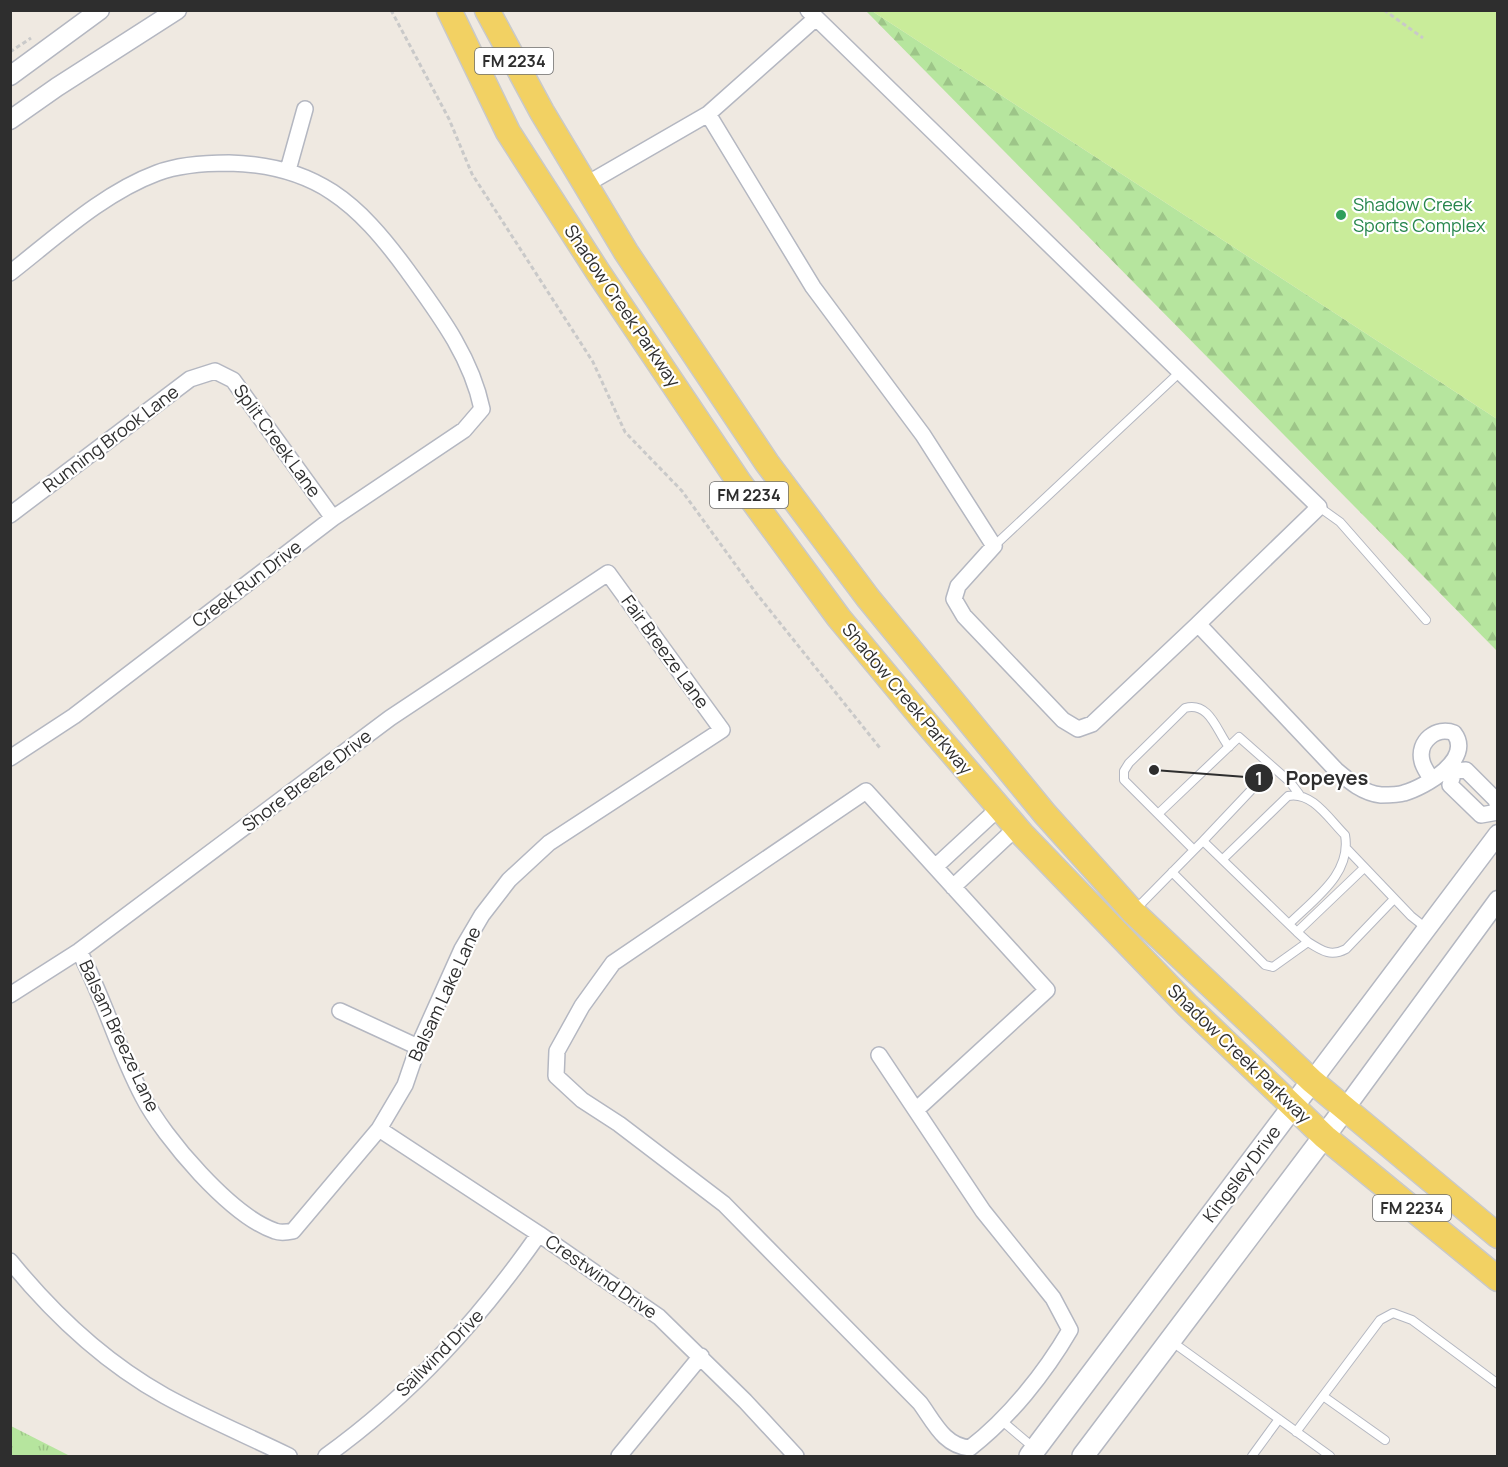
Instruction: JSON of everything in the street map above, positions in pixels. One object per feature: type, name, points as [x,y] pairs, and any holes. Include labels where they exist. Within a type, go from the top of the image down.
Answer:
[{"type":"main road","name":"Shadow Creek Parkway","points":[[449,10],[508,132],[739,482],[839,618],[1016,828],[1115,932],[1325,1137],[1497,1279]]},
{"type":"main road","name":"Shadow Creek Parkway","points":[[487,10],[542,112],[626,252],[767,463],[868,598],[1045,814],[1133,912],[1312,1082],[1497,1236]]},
{"type":"main road","name":"Kingsley Drive","points":[[1037,1454],[1312,1082]]},
{"type":"main road","points":[[1083,1456],[1344,1110]]},
{"type":"street","points":[[10,76],[100,10]]},
{"type":"street","points":[[10,120],[177,10]]},
{"type":"street","points":[[585,185],[708,114],[812,14],[1319,507],[1092,724],[1077,729],[1063,720],[964,616],[954,599],[958,586],[994,546],[923,435],[813,287],[708,114]]},
{"type":"street","points":[[10,273],[105,202],[158,173],[214,163],[250,164],[288,170],[305,109]]},
{"type":"street","name":"Creek Run Drive","points":[[10,758],[74,716],[333,518],[464,430],[482,409],[476,381],[447,326],[384,239],[345,200],[288,170]]},
{"type":"street","name":"Running Brook Lane","points":[[10,515],[190,379],[216,371]]},
{"type":"street","name":"Split Creek Lane","points":[[216,371],[233,380],[333,518]]},
{"type":"street","name":"Fair Breeze Lane","points":[[608,573],[722,730]]},
{"type":"street","name":"Shore Breeze Drive","points":[[10,995],[79,951],[390,718],[608,573]]},
{"type":"street","points":[[1198,624],[1336,770],[1358,788],[1379,795],[1403,794],[1452,769],[1466,770],[1496,800],[1497,807]]},
{"type":"street","name":"Balsam Lake Lane","points":[[293,1231],[379,1129],[405,1085],[418,1047],[462,949],[482,915],[509,880],[549,843],[722,730]]},
{"type":"street","points":[[1431,779],[1422,762],[1421,753],[1424,745],[1437,731],[1446,730],[1458,738],[1458,754],[1452,769],[1450,785],[1481,815],[1497,812]]},
{"type":"street","points":[[879,1055],[983,1211],[1053,1298],[1070,1330],[1056,1354],[1001,1420],[970,1448],[956,1447],[945,1437],[920,1402],[724,1204],[619,1124],[582,1100],[556,1076],[557,1051],[582,1006],[613,963],[866,791],[1047,990],[916,1110]]},
{"type":"street","points":[[935,867],[999,808]]},
{"type":"street","points":[[953,887],[1016,828]]},
{"type":"street","name":"Kingsley Drive","points":[[1312,1082],[1497,834]]},
{"type":"street","points":[[1344,1110],[1497,900]]},
{"type":"street","name":"Balsam Breeze Lane","points":[[79,951],[98,987],[143,1097],[164,1130],[222,1194],[253,1219],[277,1232],[293,1231]]},
{"type":"street","points":[[340,1011],[418,1047]]},
{"type":"street","name":"Crestwind Drive","points":[[379,1129],[539,1234],[659,1317],[701,1356],[796,1456]]},
{"type":"street","name":"Sailwind Drive","points":[[326,1456],[352,1437],[418,1379],[467,1329],[498,1292],[539,1234]]},
{"type":"street","points":[[10,1261],[42,1300],[70,1327],[122,1368],[165,1396],[289,1456]]},
{"type":"street","points":[[619,1456],[701,1356]]},
{"type":"lane","points":[[994,546],[1180,372]]},
{"type":"lane","points":[[1319,507],[1340,522],[1426,620]]},
{"type":"lane","points":[[1194,850],[1124,780],[1124,771],[1129,763],[1185,708],[1200,708],[1219,727],[1222,739],[1229,747]]},
{"type":"lane","points":[[1158,814],[1239,737],[1290,782],[1299,794],[1308,799],[1344,835],[1346,848],[1341,872],[1289,924]]},
{"type":"lane","points":[[1133,912],[1272,768]]},
{"type":"lane","points":[[1223,859],[1288,796],[1299,794]]},
{"type":"lane","points":[[1203,841],[1308,942],[1326,954],[1338,953],[1346,948],[1394,900]]},
{"type":"lane","points":[[1346,848],[1394,900],[1427,929]]},
{"type":"lane","points":[[1298,932],[1364,868]]},
{"type":"lane","points":[[1172,872],[1264,965],[1273,967],[1308,942]]},
{"type":"lane","points":[[1296,1432],[1380,1320],[1393,1313],[1412,1320],[1497,1384]]},
{"type":"lane","points":[[1170,1340],[1330,1456]]},
{"type":"lane","points":[[1323,1396],[1385,1440]]},
{"type":"lane","points":[[1252,1456],[1279,1419]]},
{"type":"lane","points":[[1001,1420],[1037,1454]]},
{"type":"path","points":[[392,10],[449,119],[472,174],[593,362],[626,432],[681,491],[756,593],[880,748]]},
{"type":"path","points":[[1384,10],[1423,38]]},
{"type":"green space","points":[[866,11],[872,11],[1497,419],[1497,651]]},
{"type":"green space","name":"Shadow Creek Sports Complex","points":[[872,11],[1497,11],[1497,419]]},
{"type":"green space","points":[[11,1426],[70,1456],[11,1456]]},
{"type":"place","name":"Shadow Creek Sports Complex","points":[[1341,215]]},
{"type":"place","name":"Popeyes","points":[[1154,770]]}]
